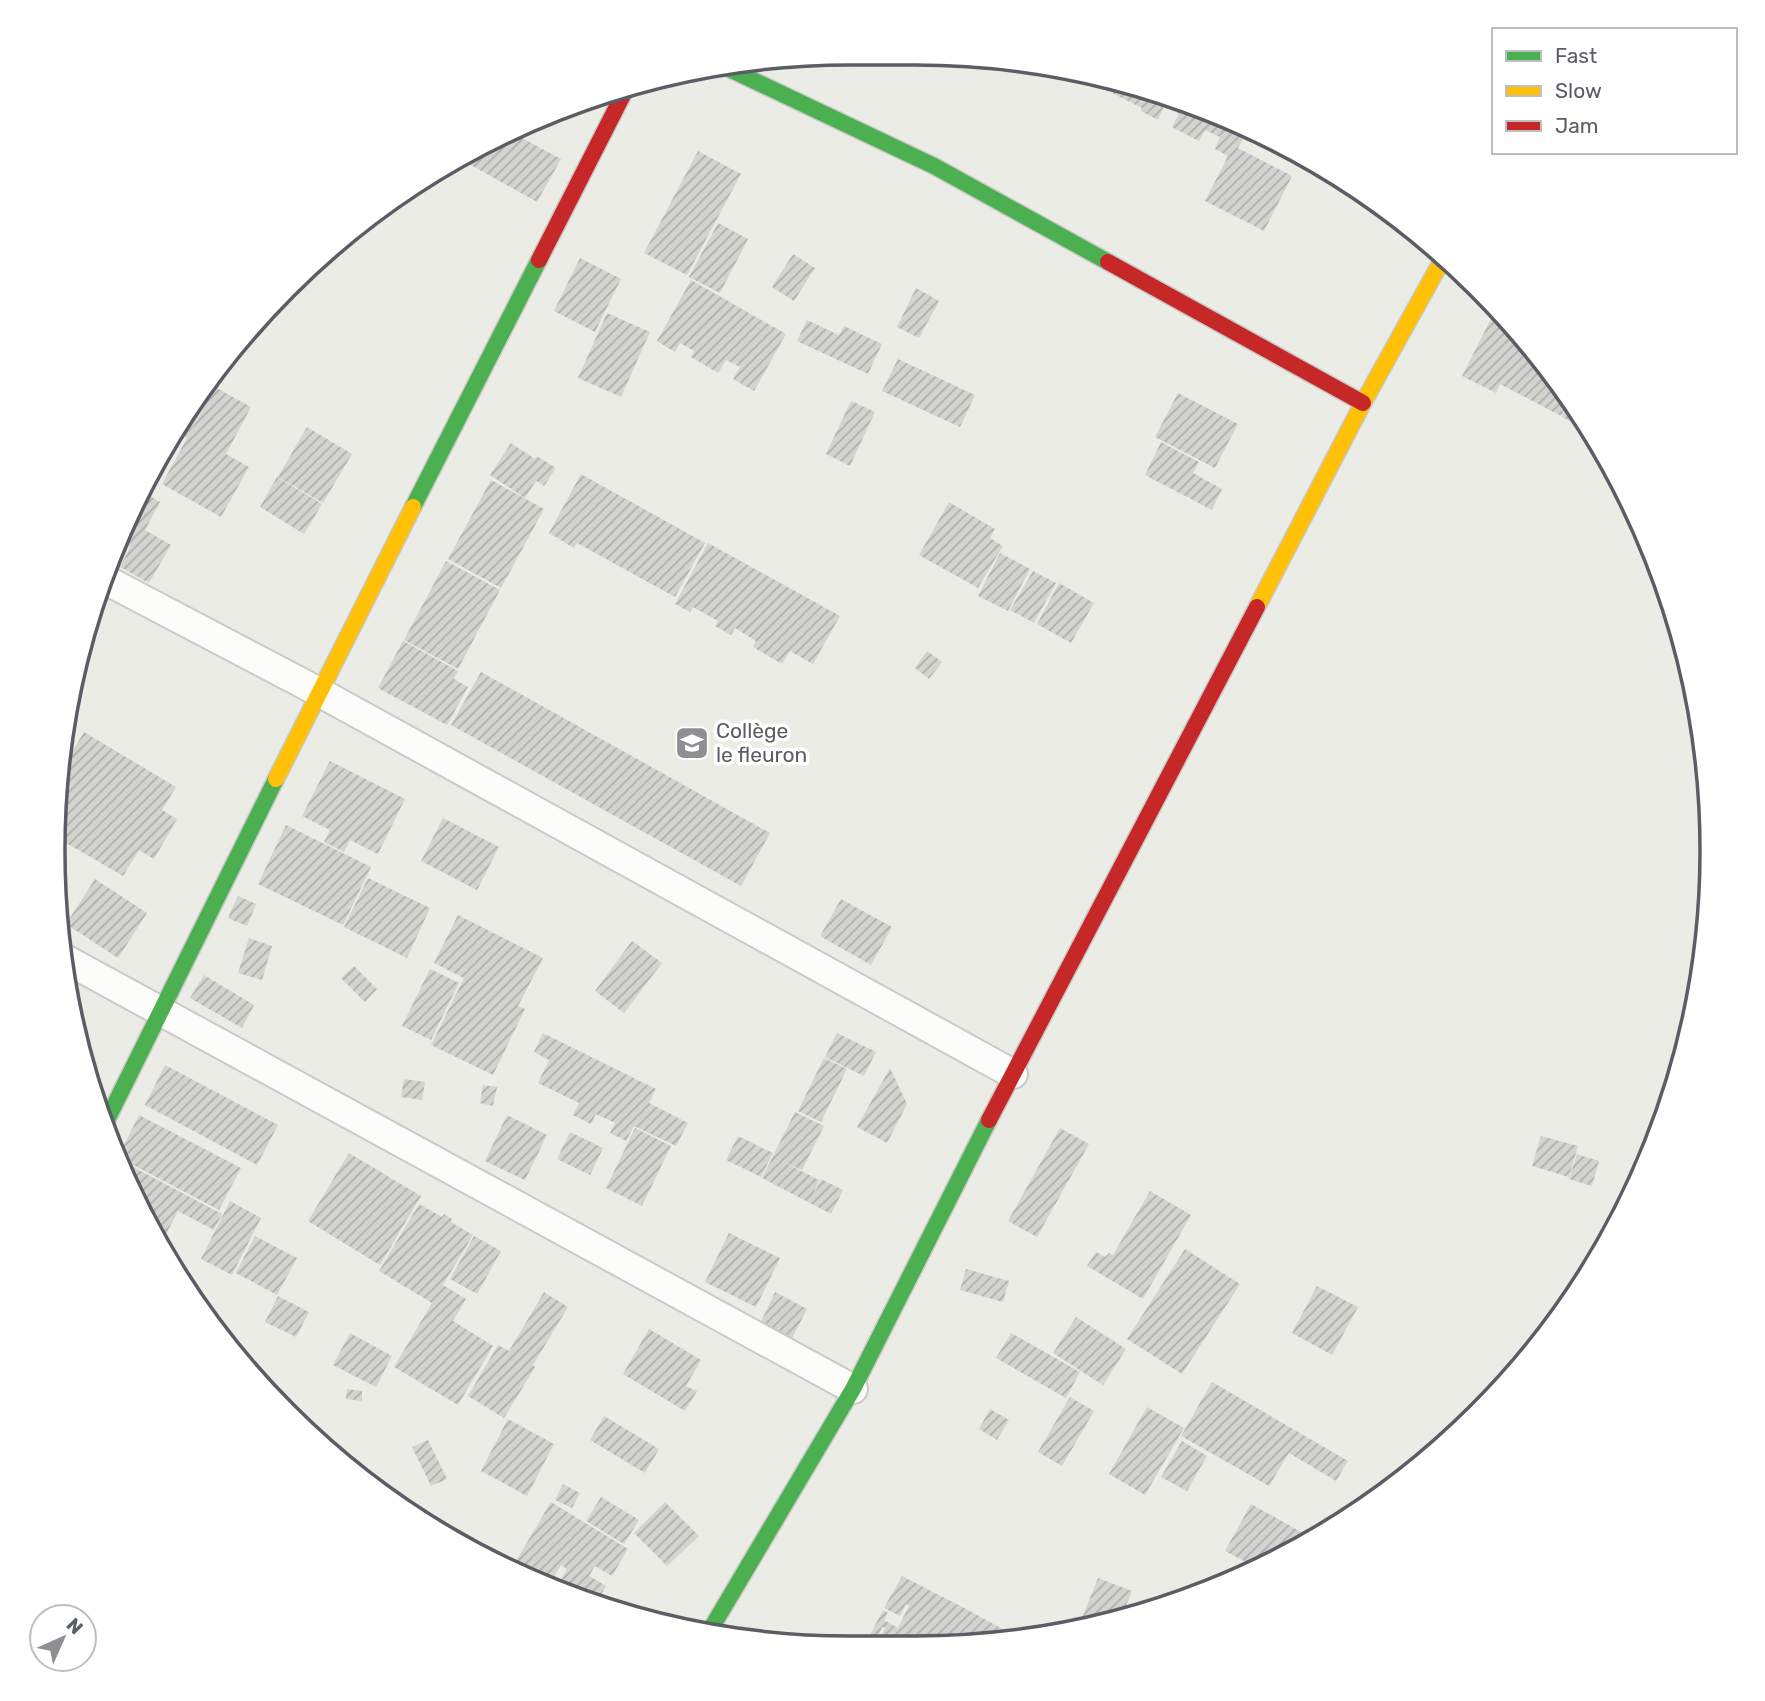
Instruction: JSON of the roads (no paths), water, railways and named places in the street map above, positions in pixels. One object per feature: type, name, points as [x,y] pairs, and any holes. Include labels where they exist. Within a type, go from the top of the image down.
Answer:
[{"type":"street","points":[[738,73],[934,166],[1363,403]]},
{"type":"street","points":[[110,1114],[319,692],[621,100]]},
{"type":"street","points":[[714,1624],[853,1389],[1013,1074],[1363,403],[1439,266]]},
{"type":"street","points":[[112,583],[319,692],[1013,1074]]},
{"type":"street","points":[[73,963],[853,1389]]},
{"type":"place","name":"Collège le fleuron","points":[[692,743]]}]
